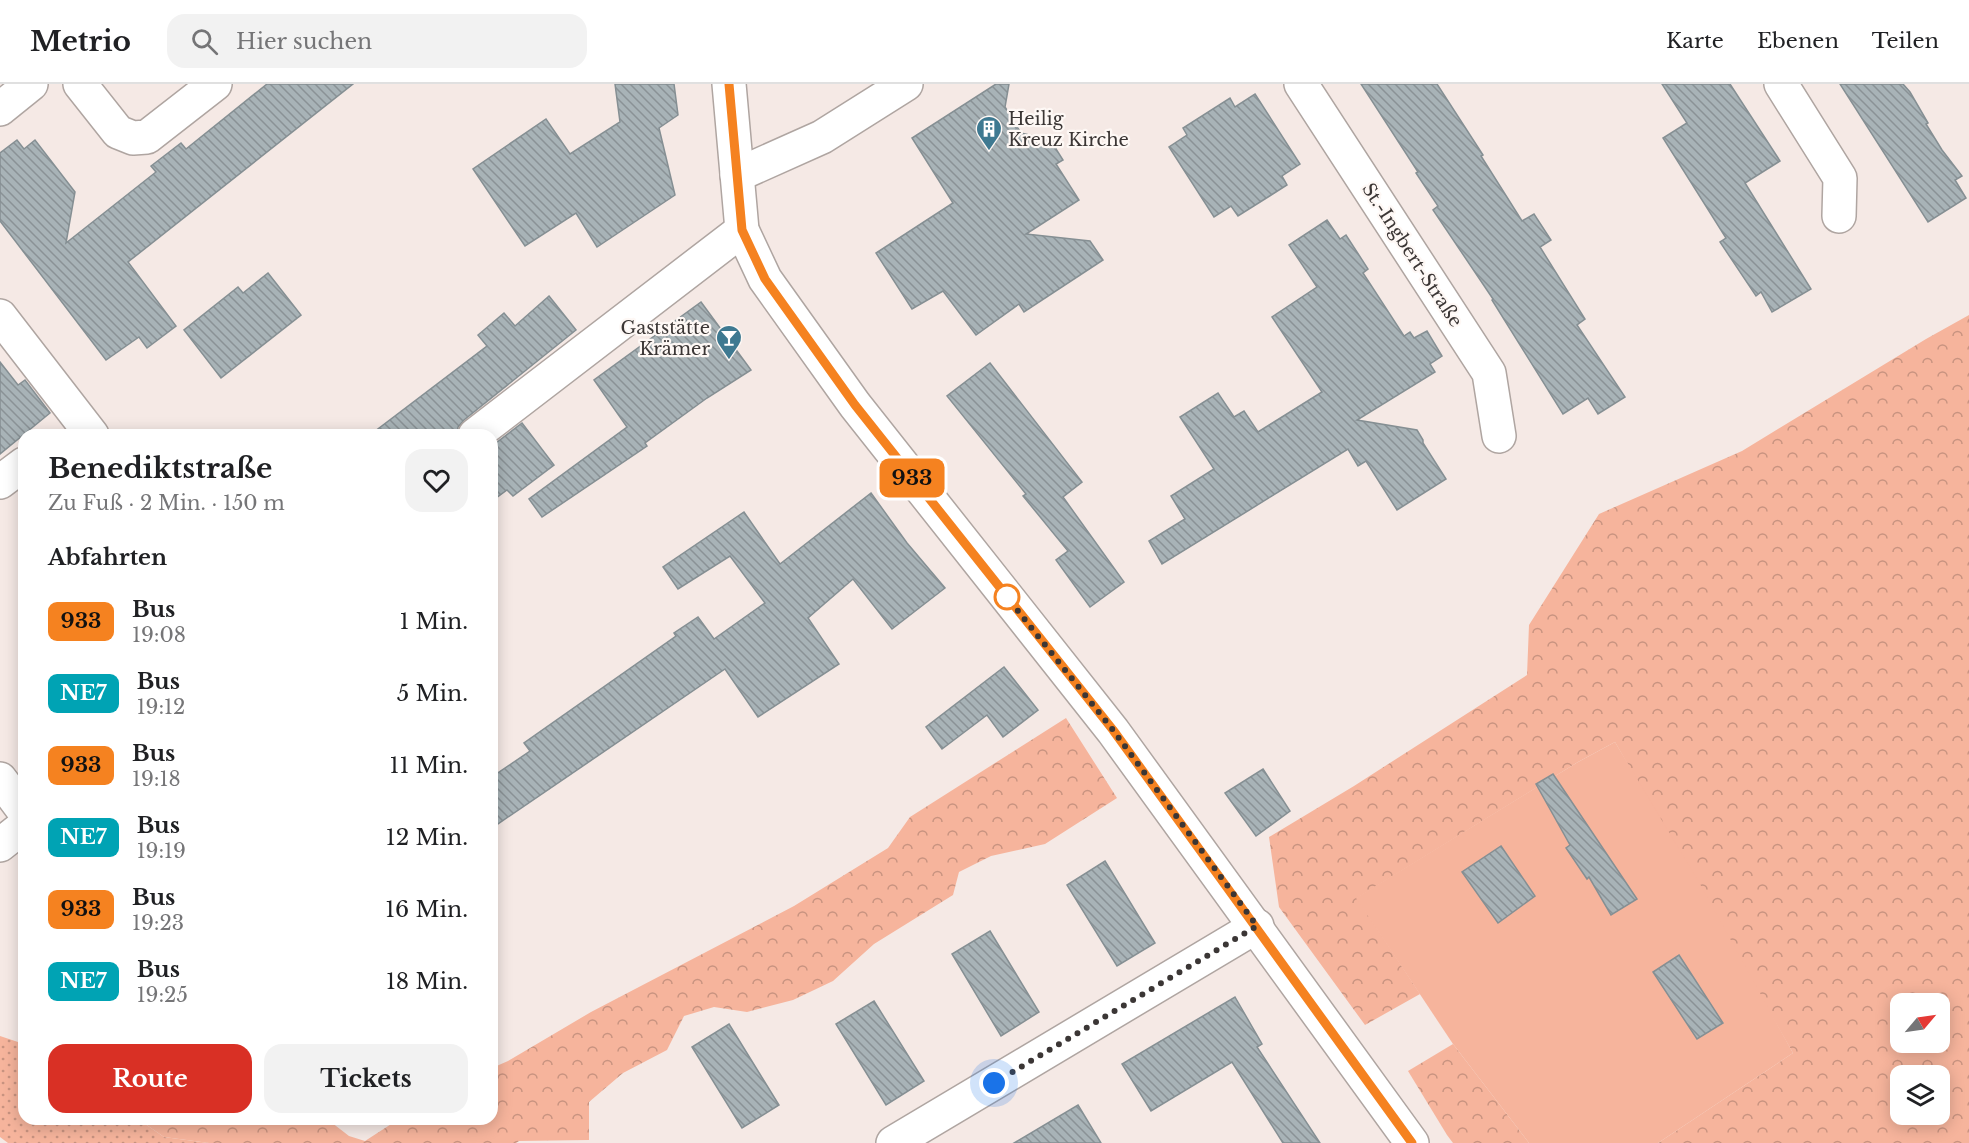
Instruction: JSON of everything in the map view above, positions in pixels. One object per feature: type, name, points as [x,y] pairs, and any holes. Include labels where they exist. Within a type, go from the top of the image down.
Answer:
[{"type":"street","points":[[0,109],[31,84]]},
{"type":"street","points":[[80,84],[118,132],[133,138],[147,137],[215,84]]},
{"type":"street","points":[[729,84],[742,230],[765,279],[855,405],[1113,730],[1412,1143]]},
{"type":"street","points":[[737,175],[822,138],[906,84]]},
{"type":"street","name":"St.-Ingbert-Straße","points":[[1300,84],[1489,373],[1499,436]]},
{"type":"street","points":[[1781,84],[1840,178],[1839,216]]},
{"type":"street","points":[[483,429],[742,230]]},
{"type":"street","points":[[0,316],[77,429]]},
{"type":"street","points":[[0,482],[18,468]]},
{"type":"street","points":[[0,779],[18,803]]},
{"type":"street","points":[[0,845],[18,831]]},
{"type":"street","points":[[893,1143],[1257,926]]},
{"type":"green space","points":[[1969,315],[1969,1143],[1658,1143],[1793,1053],[1615,742],[1578,762],[1357,898],[1420,994],[1365,1025],[1279,907],[1269,837],[1354,786],[1527,675],[1529,625],[1599,514],[1742,451]]},
{"type":"green space","points":[[1066,718],[1117,798],[1045,844],[991,856],[959,872],[953,895],[874,944],[833,981],[793,1000],[747,1012],[714,1007],[684,1016],[667,1050],[623,1073],[589,1102],[589,1140],[519,1141],[516,1143],[209,1143],[164,1137],[147,1125],[335,1125],[349,1136],[365,1141],[390,1125],[498,1125],[498,1065],[591,1012],[794,906],[888,848],[910,817]]},
{"type":"green space","points":[[1615,742],[1700,884],[1793,1053],[1658,1143],[1529,1143],[1453,1044],[1356,898],[1578,762]]},
{"type":"green space","points":[[0,1036],[18,1042],[18,1125],[147,1125],[164,1137],[209,1143],[8,1143],[0,1137]]},
{"type":"green space","points":[[1453,1044],[1529,1143],[1453,1143],[1408,1071]]},
{"type":"building","points":[[267,84],[353,84],[128,262],[176,326],[147,348],[139,337],[106,360],[0,221],[0,153],[17,140],[24,149],[35,140],[75,192],[66,243],[156,172],[151,166],[181,143],[186,149]]},
{"type":"building","points":[[615,84],[674,84],[678,115],[659,128],[675,195],[597,247],[576,213],[525,246],[473,169],[546,119],[570,154],[620,122]]},
{"type":"building","points":[[996,84],[1009,84],[1005,107],[1021,133],[1058,142],[1056,149],[1063,160],[1056,164],[1079,200],[1026,234],[1090,241],[1103,260],[1024,312],[1019,304],[976,335],[943,291],[912,309],[876,253],[953,203],[912,138]]},
{"type":"building","points":[[1361,84],[1437,84],[1522,221],[1534,214],[1551,240],[1540,247],[1585,319],[1577,325],[1625,397],[1598,414],[1588,398],[1563,414],[1493,299],[1433,210],[1438,206]]},
{"type":"building","points":[[1662,84],[1730,84],[1780,161],[1745,183],[1811,289],[1772,312],[1761,292],[1756,296],[1720,242],[1726,238],[1663,138],[1687,123]]},
{"type":"building","points":[[1840,84],[1903,84],[1910,92],[1942,150],[1962,176],[1955,180],[1966,198],[1928,222]]},
{"type":"building","points":[[1255,94],[1300,164],[1282,176],[1287,185],[1238,216],[1231,206],[1214,217],[1169,147],[1187,135],[1183,128],[1230,98],[1235,107]]},
{"type":"building","points":[[1327,220],[1340,239],[1346,235],[1368,269],[1363,273],[1404,336],[1410,332],[1414,338],[1427,331],[1442,356],[1430,364],[1435,372],[1357,420],[1417,430],[1446,479],[1397,510],[1366,461],[1358,466],[1348,449],[1162,564],[1149,541],[1185,519],[1171,496],[1214,469],[1180,417],[1218,393],[1234,417],[1244,411],[1258,432],[1322,392],[1272,317],[1317,287],[1289,245]]},
{"type":"building","points":[[268,273],[301,315],[221,378],[184,330],[238,287],[243,293]]},
{"type":"building","points":[[549,296],[576,330],[464,420],[458,429],[378,429],[487,346],[478,335],[504,313],[515,326]]},
{"type":"building","points":[[701,302],[751,370],[707,398],[645,443],[647,446],[542,517],[529,499],[627,427],[594,380]]},
{"type":"building","points":[[0,362],[18,385],[25,380],[50,413],[30,429],[18,429],[18,439],[0,454]]},
{"type":"building","points":[[990,363],[1082,482],[1063,497],[1124,582],[1090,607],[1056,560],[1068,551],[1023,496],[1026,494],[947,396]]},
{"type":"building","points":[[522,423],[554,465],[513,496],[507,490],[498,497],[498,441]]},
{"type":"building","points":[[871,493],[907,543],[945,588],[892,629],[853,579],[808,618],[839,664],[758,717],[725,669],[498,824],[498,773],[530,751],[524,743],[676,636],[674,633],[698,617],[714,639],[765,603],[730,556],[678,589],[663,567],[744,512],[780,564]]},
{"type":"building","points":[[1004,667],[1038,710],[1003,737],[987,715],[942,749],[926,727]]},
{"type":"building","points":[[1263,769],[1290,811],[1256,836],[1225,793]]},
{"type":"building","points":[[1553,774],[1637,899],[1611,915],[1589,877],[1587,879],[1566,848],[1570,845],[1536,784]]},
{"type":"building","points":[[1501,846],[1535,896],[1498,923],[1462,872]]},
{"type":"building","points":[[1105,861],[1155,943],[1117,966],[1067,885]]},
{"type":"building","points":[[990,931],[1039,1012],[1001,1036],[952,954]]},
{"type":"building","points":[[1679,955],[1723,1023],[1697,1039],[1653,972]]},
{"type":"building","points":[[1235,997],[1262,1044],[1257,1047],[1320,1143],[1283,1143],[1232,1062],[1151,1111],[1122,1064]]},
{"type":"building","points":[[874,1001],[924,1081],[886,1105],[836,1024]]},
{"type":"building","points":[[729,1024],[779,1105],[742,1128],[692,1047]]},
{"type":"building","points":[[1078,1105],[1101,1143],[1014,1143]]},
{"type":"bus line","name":"933","points":[[729,84],[742,230],[765,279],[855,405],[1113,730],[1412,1143]]},
{"type":"place","name":"Heilig Kreuz Kirche","points":[[989,152]]},
{"type":"place","name":"Gaststätte Krämer","points":[[729,361]]},
{"type":"route","points":[[994,1083],[1257,926],[1113,730],[1002,591],[1007,597]]}]
